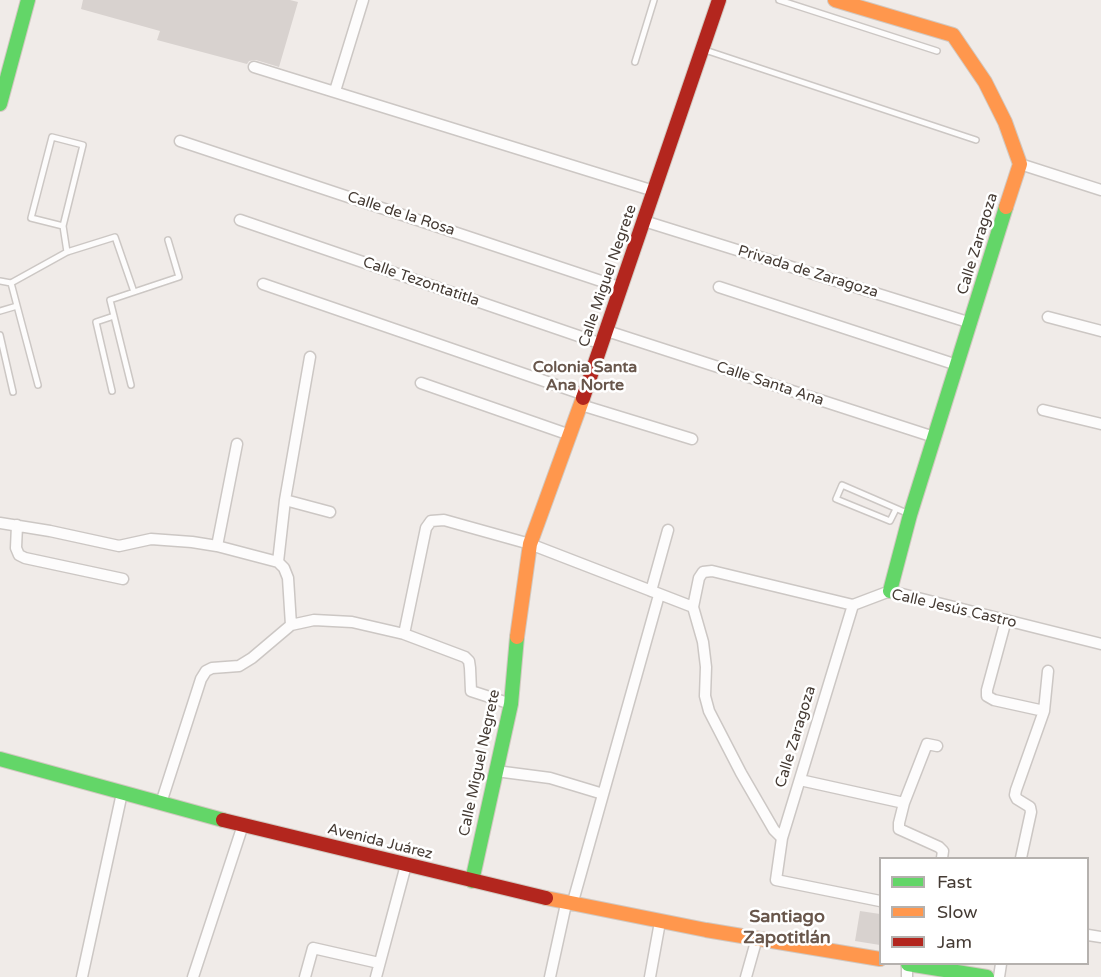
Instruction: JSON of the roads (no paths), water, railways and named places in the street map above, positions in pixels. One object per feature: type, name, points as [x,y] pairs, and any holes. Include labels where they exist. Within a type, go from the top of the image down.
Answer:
[{"type":"street","points":[[0,104],[28,0]]},
{"type":"street","points":[[335,91],[363,0]]},
{"type":"street","name":"Calle Miguel Negrete","points":[[472,881],[511,704],[518,624],[530,544],[622,288],[719,0]]},
{"type":"street","points":[[835,0],[954,35],[985,82],[1005,122],[1020,164],[1101,190]]},
{"type":"street","points":[[254,67],[654,191]]},
{"type":"street","name":"Calle de la Rosa","points":[[180,141],[622,288]]},
{"type":"street","name":"Calle Zaragoza","points":[[890,591],[910,515],[1020,164]]},
{"type":"street","name":"Calle Tezontatitla","points":[[240,220],[604,338]]},
{"type":"street","name":"Privada de Zaragoza","points":[[645,220],[971,323]]},
{"type":"street","points":[[263,284],[692,440]]},
{"type":"street","points":[[719,286],[957,365]]},
{"type":"street","points":[[1048,317],[1101,331]]},
{"type":"street","name":"Calle Santa Ana","points":[[604,338],[934,437]]},
{"type":"street","points":[[278,562],[285,500],[310,357]]},
{"type":"street","points":[[421,383],[570,435]]},
{"type":"street","points":[[1043,410],[1101,424]]},
{"type":"street","points":[[217,546],[237,444]]},
{"type":"street","points":[[285,500],[330,512]]},
{"type":"street","points":[[404,634],[426,528],[431,521],[444,520],[530,544],[693,607]]},
{"type":"street","points":[[0,523],[119,546],[152,539],[192,542],[278,562],[284,568],[288,578],[291,625]]},
{"type":"street","points":[[17,525],[16,548],[25,558],[123,579]]},
{"type":"street","points":[[550,977],[603,794],[655,593],[668,530]]},
{"type":"street","points":[[782,838],[774,830],[709,711],[705,696],[706,667],[703,642],[693,607],[699,578],[703,572],[712,571],[853,605]]},
{"type":"street","name":"Calle Jesús Castro","points":[[853,605],[890,591],[1101,644]]},
{"type":"street","name":"Calle Zaragoza","points":[[853,605],[782,838],[776,880],[879,901]]},
{"type":"street","points":[[161,803],[201,679],[206,671],[212,668],[239,666],[291,625],[314,620],[351,622],[404,634],[465,657],[469,660],[471,691],[511,704]]},
{"type":"street","points":[[1006,620],[987,696],[994,700],[1044,711]]},
{"type":"street","points":[[1021,857],[1031,812],[1030,807],[1017,799],[1015,795],[1044,711],[1048,671]]},
{"type":"street","points":[[938,746],[927,744],[904,803],[899,829],[939,847],[943,851],[942,857]]},
{"type":"street","name":"Avenida Juárez","points":[[0,760],[243,825],[569,905],[879,959]]},
{"type":"street","points":[[496,771],[550,778],[603,794]]},
{"type":"street","points":[[800,780],[904,803]]},
{"type":"street","points":[[82,977],[122,793]]},
{"type":"street","points":[[193,977],[243,825]]},
{"type":"street","points":[[376,977],[406,865]]},
{"type":"street","points":[[650,977],[660,922]]},
{"type":"street","points":[[746,977],[757,938]]},
{"type":"street","points":[[305,977],[313,948],[379,963]]},
{"type":"street","points":[[919,965],[987,977]]},
{"type":"lane","points":[[635,62],[654,0]]},
{"type":"lane","points":[[779,0],[937,51]]},
{"type":"lane","points":[[703,49],[976,140]]},
{"type":"lane","points":[[63,226],[32,218],[52,137],[83,145],[63,226],[67,252]]},
{"type":"lane","points":[[0,281],[11,283],[67,252],[115,237],[134,292]]},
{"type":"lane","points":[[131,385],[110,300],[179,277],[168,240]]},
{"type":"lane","points":[[11,283],[38,386]]},
{"type":"lane","points":[[0,311],[17,306]]},
{"type":"lane","points":[[112,391],[96,322],[114,316]]},
{"type":"lane","points":[[0,335],[14,392]]},
{"type":"lane","points":[[896,509],[890,521],[836,499],[842,485],[910,515]]},
{"type":"district","name":"Colonia Santa Ana Norte","points":[[585,377]]},
{"type":"district","name":"Santiago Zapotitlán","points":[[787,927]]}]
